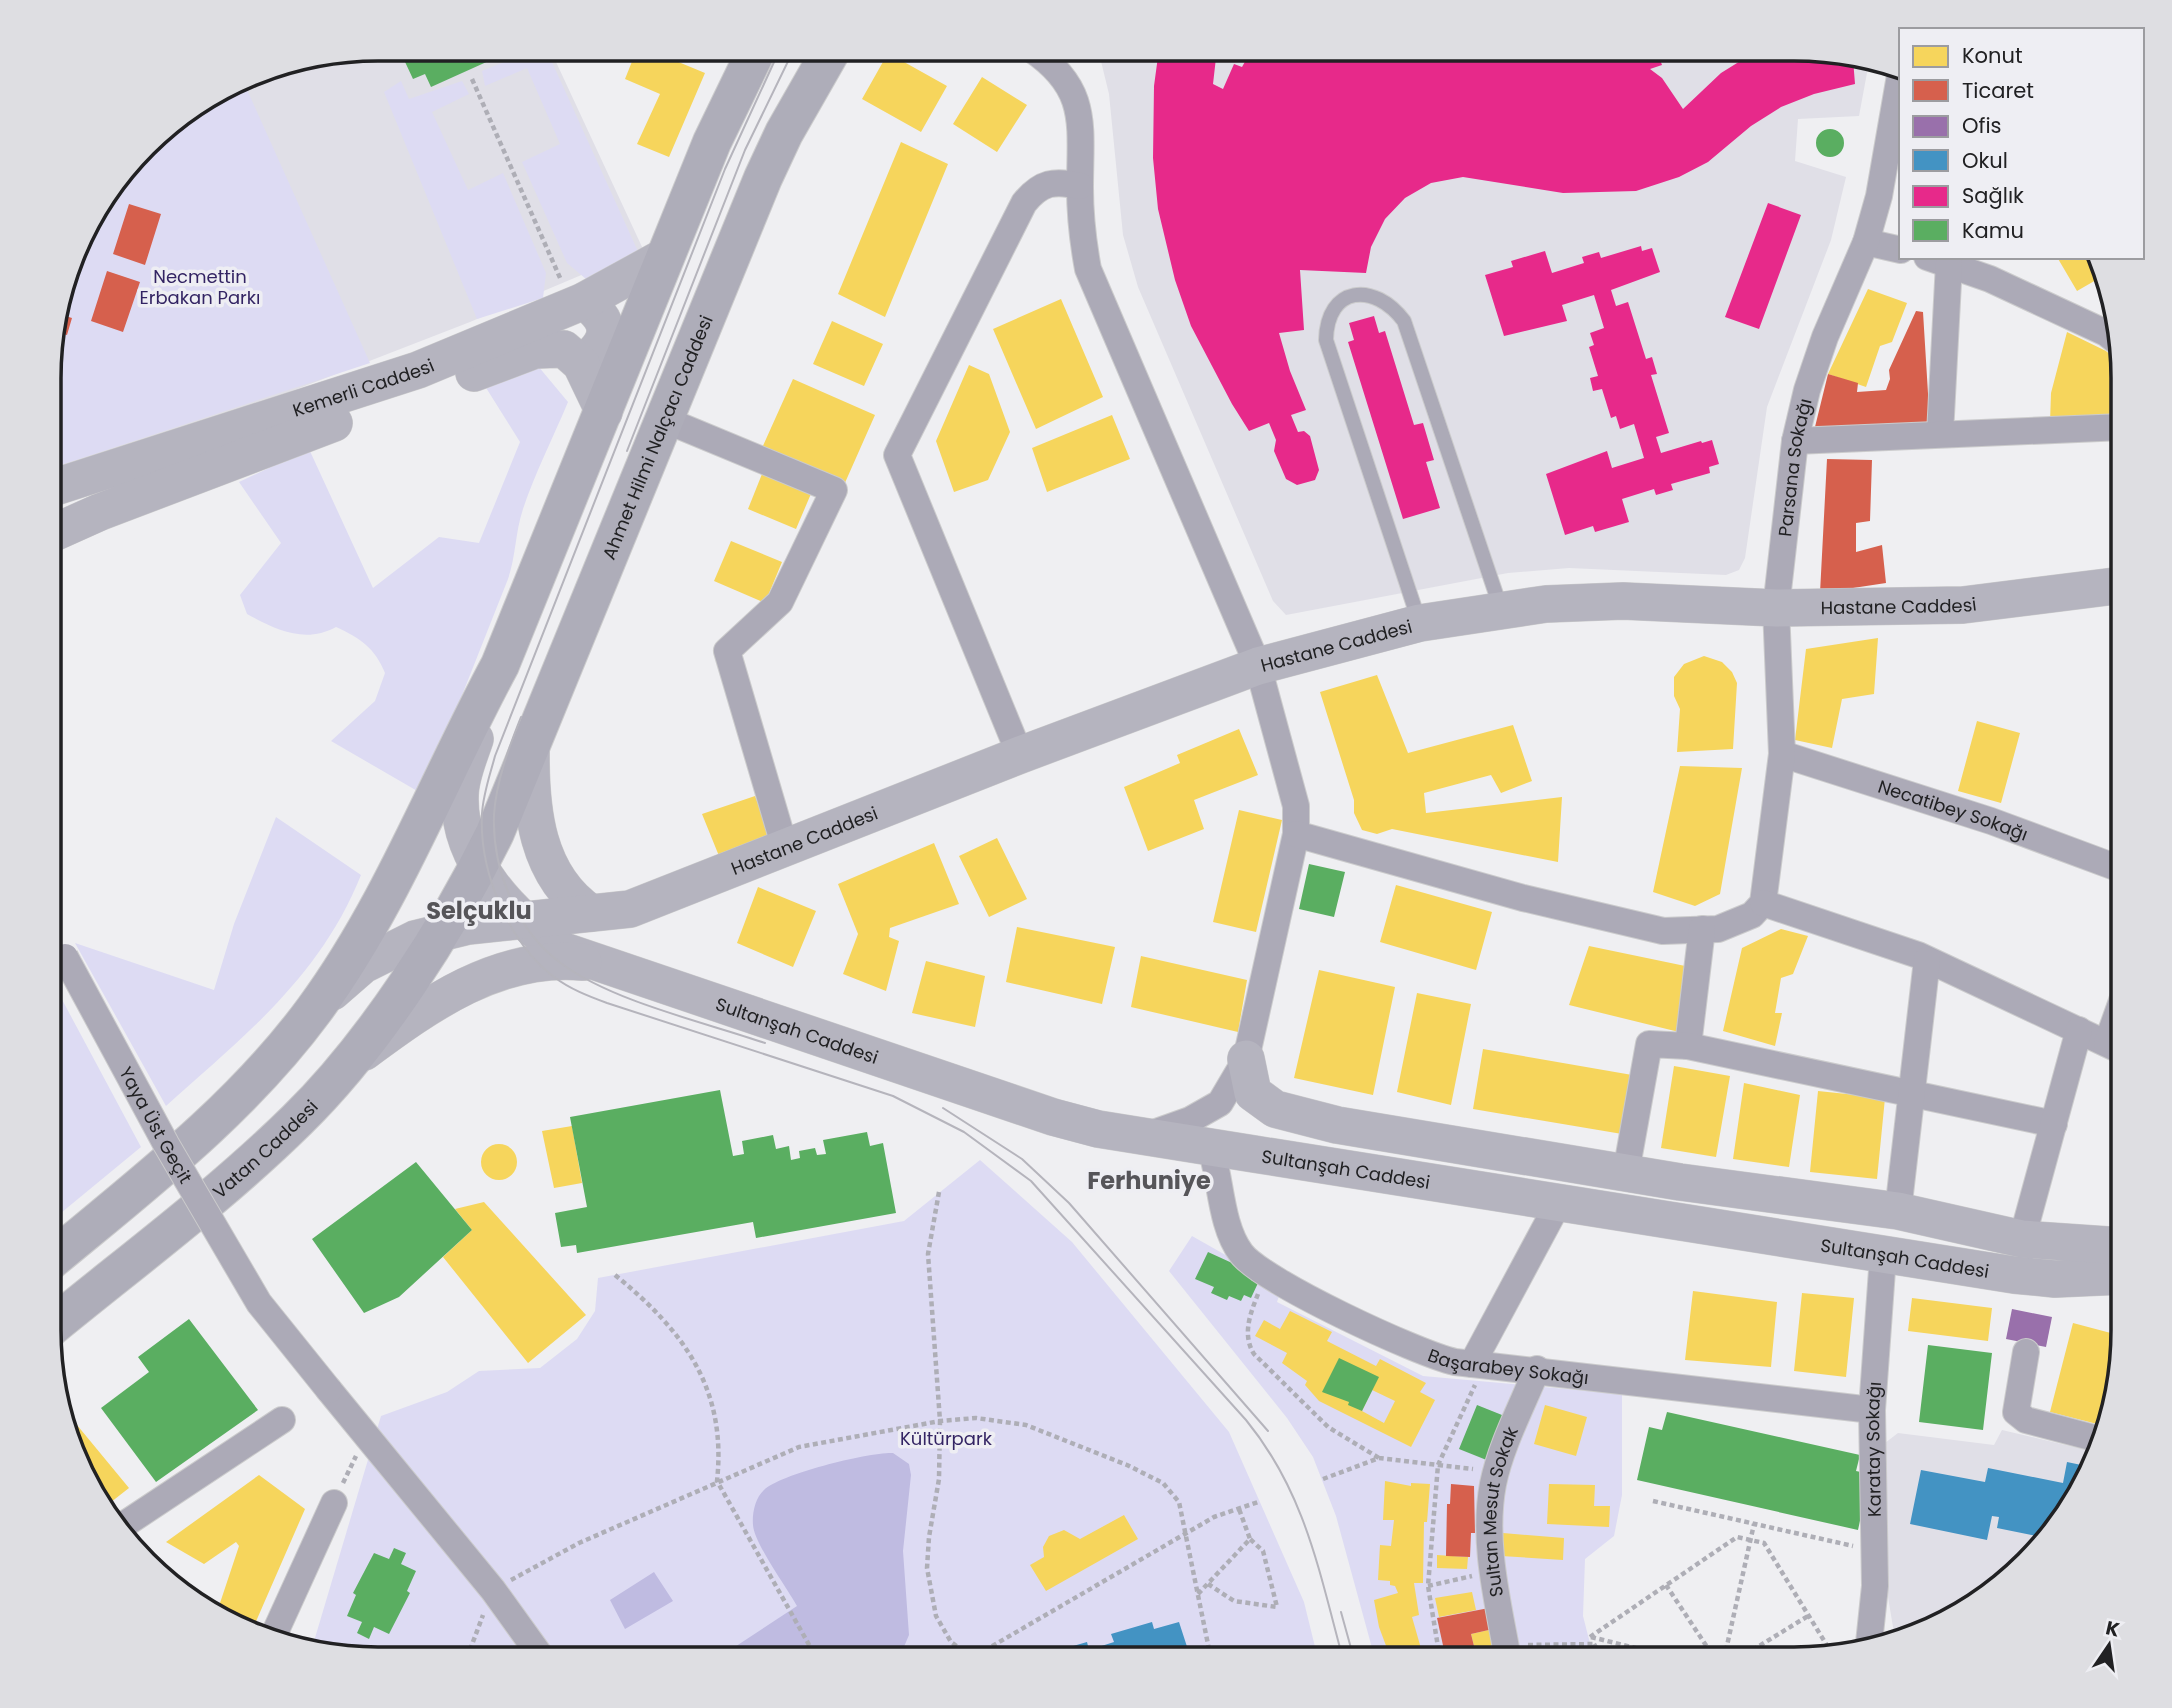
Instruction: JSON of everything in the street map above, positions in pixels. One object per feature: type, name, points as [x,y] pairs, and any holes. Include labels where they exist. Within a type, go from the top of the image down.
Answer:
[{"type":"main road","points":[[61,1252],[194,1140],[279,1052],[315,1009],[404,859],[500,665],[604,412],[664,257],[712,142],[751,61]]},
{"type":"main road","name":"Ahmet Hilmi Nalçacı Caddesi","points":[[440,931],[487,849],[763,178],[784,133],[825,61]]},
{"type":"main road","name":"Vatan Caddesi","points":[[61,1319],[247,1165],[298,1119],[347,1064],[440,931]]},
{"type":"street","points":[[1045,61],[1066,80],[1078,103],[1083,129],[1080,186],[1083,243],[1095,287],[1258,666],[1296,806],[1296,834],[1246,1059],[1220,1103],[1190,1120],[1147,1136]]},
{"type":"street","name":"Parsana Sokağı","points":[[1764,892],[1782,754],[1776,608],[1795,441],[1807,390],[1825,337],[1866,242],[1879,196],[1899,81]]},
{"type":"street","points":[[1020,755],[898,455],[1024,203],[1037,186],[1058,181],[1080,186]]},
{"type":"street","points":[[1866,242],[1899,250]]},
{"type":"street","name":"Kemerli Caddesi","points":[[61,485],[418,370],[579,304],[664,257]]},
{"type":"street","points":[[1940,434],[1938,260],[2095,327],[2108,335]]},
{"type":"street","points":[[579,304],[599,311],[606,330],[600,350],[581,364],[604,412]]},
{"type":"street","name":"Kemerli Caddesi","points":[[61,530],[291,438],[535,350],[564,349],[581,364]]},
{"type":"street","points":[[663,419],[834,490],[780,602],[727,651],[786,848]]},
{"type":"street","points":[[1795,441],[2111,427]]},
{"type":"street","name":"Hastane Caddesi","points":[[315,1009],[363,965],[389,950],[440,931],[630,909],[1020,755],[1258,666],[1420,623],[1501,609],[1623,601],[1776,608],[1963,605],[2111,586]]},
{"type":"street","points":[[500,665],[460,794],[463,830],[487,849],[522,921],[564,951],[591,962]]},
{"type":"street","points":[[531,747],[536,826],[549,867],[573,902],[591,913]]},
{"type":"street","name":"Necatibey Sokağı","points":[[1782,754],[1991,821],[2111,866]]},
{"type":"street","points":[[1296,834],[1523,898],[1663,932],[1717,929],[1752,915],[1764,892],[1927,960],[2111,1045]]},
{"type":"street","points":[[630,909],[623,919],[620,941],[623,952],[640,977]]},
{"type":"street","points":[[1688,1046],[1702,929]]},
{"type":"street","name":"Yaya Üst Geçit","points":[[65,957],[166,1144],[259,1303],[493,1590],[534,1647]]},
{"type":"street","points":[[347,1064],[415,1014],[500,970],[556,960],[591,962]]},
{"type":"street","points":[[1898,1211],[1927,960]]},
{"type":"street","name":"Sultanşah Caddesi","points":[[591,962],[1053,1117],[1254,1154],[1883,1256],[2055,1279],[2111,1276]]},
{"type":"street","points":[[2022,1239],[2079,1030]]},
{"type":"street","points":[[1626,1172],[1649,1044],[1688,1046],[2054,1124]]},
{"type":"street","points":[[1246,1059],[1253,1093],[1275,1108],[1337,1125],[1626,1172],[1898,1211],[2022,1239],[2111,1245]]},
{"type":"street","name":"Başarabey Sokağı","points":[[1208,1146],[1235,1245],[1252,1266],[1359,1323],[1429,1355],[1478,1365],[1537,1369],[1872,1410]]},
{"type":"street","points":[[1221,1186],[1236,1166],[1254,1154]]},
{"type":"street","points":[[1478,1365],[1559,1202]]},
{"type":"street","name":"Karatay Sokağı","points":[[1870,1638],[1875,1586],[1872,1546],[1872,1410],[1883,1256]]},
{"type":"street","points":[[2026,1352],[2016,1412],[2026,1420],[2092,1437]]},
{"type":"street","name":"Sultan Mesut Sokak","points":[[1506,1647],[1494,1571],[1490,1512],[1496,1472],[1537,1369]]},
{"type":"street","points":[[127,1523],[282,1420]]},
{"type":"street","points":[[276,1630],[334,1503]]},
{"type":"lane","points":[[1420,623],[1326,340],[1326,323],[1333,309],[1344,299],[1361,293],[1378,296],[1393,306],[1404,321],[1501,609]]},
{"type":"path","points":[[472,79],[579,304]]},
{"type":"path","points":[[939,1192],[928,1254],[940,1421],[939,1479],[929,1537],[930,1594],[936,1616],[951,1642],[958,1647]]},
{"type":"path","points":[[615,1275],[663,1318],[685,1345],[703,1379],[716,1413],[721,1448],[717,1481],[811,1647]]},
{"type":"path","points":[[1268,1275],[1249,1322],[1248,1345],[1328,1427],[1379,1458],[1496,1472]]},
{"type":"path","points":[[1438,1647],[1428,1586],[1438,1465],[1478,1365]]},
{"type":"path","points":[[471,1647],[493,1590],[579,1543],[799,1447],[940,1421],[976,1418],[1026,1425],[1127,1465],[1163,1483],[1179,1503],[1209,1647]]},
{"type":"path","points":[[334,1503],[366,1434]]},
{"type":"path","points":[[1324,1479],[1379,1458]]},
{"type":"path","points":[[991,1647],[1214,1517],[1258,1502]]},
{"type":"path","points":[[1653,1502],[1854,1546],[1872,1546]]},
{"type":"path","points":[[1208,1584],[1234,1601],[1277,1607],[1263,1551],[1250,1539],[1239,1509]]},
{"type":"path","points":[[1727,1647],[1754,1524]]},
{"type":"path","points":[[1590,1637],[1737,1537],[1763,1543],[1826,1645]]},
{"type":"path","points":[[1198,1594],[1250,1539]]},
{"type":"path","points":[[1428,1586],[1494,1571]]},
{"type":"path","points":[[1665,1585],[1707,1647]]},
{"type":"path","points":[[1758,1647],[1808,1616]]},
{"type":"path","points":[[1590,1637],[1596,1647]]},
{"type":"path","points":[[1590,1637],[1631,1647]]},
{"type":"path","points":[[1561,1647],[1594,1644]]},
{"type":"shaded area","points":[[378,61],[556,61],[643,249],[470,322],[171,438],[61,471],[62,358],[72,296],[85,257],[104,220],[127,185],[154,154],[185,127],[238,94],[276,78],[316,67]]},
{"type":"shaded area","points":[[1101,61],[1794,61],[1868,70],[1859,116],[1798,119],[1795,161],[1846,177],[1831,240],[1767,407],[1745,558],[1739,570],[1726,575],[1569,568],[1508,573],[1286,615],[1273,601],[1138,287],[1123,235],[1109,94]]},
{"type":"shaded area","points":[[2002,1430],[2087,1450],[2068,1488],[2045,1523],[2003,1568],[1952,1604],[1894,1631],[1882,1561],[1885,1443],[1898,1433],[1994,1445]]},
{"type":"shaded area","points":[[893,1453],[909,1464],[911,1475],[903,1551],[909,1635],[904,1647],[735,1647],[797,1606],[755,1533],[754,1511],[761,1493],[773,1484],[806,1471]]},
{"type":"shaded area","points":[[654,1572],[673,1601],[625,1629],[610,1600]]},
{"type":"green space","points":[[507,61],[551,61],[641,258],[586,279],[567,263],[522,162],[560,144],[527,68],[485,86],[482,71]]},
{"type":"green space","points":[[401,81],[409,99],[462,81],[469,94],[432,112],[468,190],[503,173],[546,273],[543,298],[477,319],[384,92]]},
{"type":"green space","name":"Necmettin Erbakan Parkı","points":[[247,90],[370,363],[61,465],[61,378],[67,316],[78,276],[94,238],[127,185],[154,154],[202,115]]},
{"type":"green space","points":[[528,354],[568,402],[523,509],[508,579],[430,776],[419,792],[331,741],[375,701],[385,673],[371,650],[352,635],[336,627],[324,632],[302,635],[280,630],[247,614],[240,595],[281,543],[239,482],[309,449],[373,588],[439,537],[479,543],[520,442],[478,375]]},
{"type":"green space","points":[[276,817],[361,875],[344,911],[302,974],[252,1029],[166,1106],[75,943],[214,990],[234,924]]},
{"type":"green space","points":[[61,998],[141,1147],[61,1213]]},
{"type":"green space","name":"Kültürpark","points":[[980,1160],[1072,1242],[1229,1432],[1304,1602],[1315,1647],[378,1647],[314,1641],[381,1416],[447,1392],[479,1371],[540,1368],[577,1339],[595,1311],[598,1278],[904,1221]]},
{"type":"green space","points":[[1192,1236],[1282,1287],[1277,1302],[1423,1376],[1622,1394],[1622,1495],[1614,1536],[1585,1559],[1583,1616],[1591,1647],[1372,1647],[1336,1516],[1313,1457],[1287,1418],[1169,1271]]},
{"type":"building: Konut","points":[[632,61],[676,61],[705,73],[669,157],[637,144],[660,94],[625,79]]},
{"type":"building: Konut","points":[[883,61],[902,61],[947,86],[921,132],[862,99]]},
{"type":"building: Konut","points":[[982,77],[1027,105],[997,152],[953,124]]},
{"type":"building: Konut","points":[[901,142],[948,164],[885,317],[838,294]]},
{"type":"building: Konut","points":[[2058,259],[2088,259],[2095,280],[2077,291]]},
{"type":"building: Konut","points":[[1868,289],[1907,303],[1892,342],[1880,346],[1866,387],[1828,374]]},
{"type":"building: Konut","points":[[1061,299],[1103,397],[1036,429],[993,329]]},
{"type":"building: Konut","points":[[832,321],[883,344],[864,386],[813,364]]},
{"type":"building: Konut","points":[[2067,332],[2110,354],[2111,419],[2050,423],[2051,393]]},
{"type":"building: Konut","points":[[969,365],[989,374],[1010,432],[988,480],[954,492],[936,441]]},
{"type":"building: Konut","points":[[793,379],[875,415],[844,485],[762,448]]},
{"type":"building: Konut","points":[[1112,415],[1130,459],[1047,492],[1032,448]]},
{"type":"building: Konut","points":[[764,469],[813,489],[796,529],[748,509]]},
{"type":"building: Konut","points":[[731,541],[782,562],[765,603],[714,581]]},
{"type":"building: Konut","points":[[1878,638],[1874,694],[1842,699],[1832,748],[1795,740],[1806,649]]},
{"type":"building: Konut","points":[[1704,656],[1722,662],[1732,672],[1737,683],[1733,749],[1677,752],[1680,709],[1674,696],[1674,677],[1684,664]]},
{"type":"building: Konut","points":[[1377,675],[1408,753],[1513,725],[1532,781],[1501,793],[1491,775],[1424,793],[1426,813],[1562,797],[1558,862],[1392,829],[1377,834],[1362,830],[1354,813],[1354,800],[1320,692]]},
{"type":"building: Konut","points":[[1977,721],[2020,733],[2001,803],[1958,791]]},
{"type":"building: Konut","points":[[1239,729],[1258,775],[1194,800],[1204,829],[1148,851],[1124,787],[1180,763],[1177,755]]},
{"type":"building: Konut","points":[[1680,766],[1742,768],[1720,894],[1695,906],[1653,892]]},
{"type":"building: Konut","points":[[755,796],[771,838],[719,856],[702,814]]},
{"type":"building: Konut","points":[[1239,810],[1282,820],[1256,932],[1213,922]]},
{"type":"building: Konut","points":[[997,838],[1027,899],[989,917],[959,856]]},
{"type":"building: Konut","points":[[934,843],[959,904],[890,928],[889,937],[899,941],[886,991],[843,974],[858,934],[838,884]]},
{"type":"building: Konut","points":[[1396,885],[1492,912],[1476,970],[1380,942]]},
{"type":"building: Konut","points":[[758,887],[816,911],[793,967],[737,943]]},
{"type":"building: Konut","points":[[1017,927],[1115,947],[1102,1004],[1006,982]]},
{"type":"building: Konut","points":[[1781,929],[1808,936],[1793,974],[1781,978],[1775,1013],[1782,1013],[1775,1046],[1723,1031],[1742,948]]},
{"type":"building: Konut","points":[[1589,946],[1690,967],[1679,1032],[1569,1005]]},
{"type":"building: Konut","points":[[1141,956],[1247,980],[1238,1032],[1131,1007]]},
{"type":"building: Konut","points":[[926,961],[985,976],[975,1027],[912,1013]]},
{"type":"building: Konut","points":[[1319,970],[1395,987],[1373,1095],[1294,1078]]},
{"type":"building: Konut","points":[[1417,993],[1471,1004],[1451,1105],[1397,1092]]},
{"type":"building: Konut","points":[[1483,1049],[1638,1076],[1628,1135],[1473,1109]]},
{"type":"building: Konut","points":[[1674,1066],[1730,1076],[1716,1157],[1661,1148]]},
{"type":"building: Konut","points":[[1744,1083],[1800,1095],[1789,1167],[1733,1159]]},
{"type":"building: Konut","points":[[1818,1091],[1885,1098],[1877,1179],[1810,1172]]},
{"type":"building: Konut","points":[[572,1126],[582,1183],[554,1188],[542,1131]]},
{"type":"building: Konut","points":[[499,1144],[512,1149],[517,1162],[512,1175],[499,1180],[486,1175],[481,1162],[486,1149]]},
{"type":"building: Konut","points":[[484,1202],[586,1315],[528,1363],[443,1257],[472,1230],[455,1209]]},
{"type":"building: Konut","points":[[1693,1291],[1777,1302],[1771,1367],[1685,1360]]},
{"type":"building: Konut","points":[[1802,1293],[1854,1298],[1846,1377],[1794,1371]]},
{"type":"building: Konut","points":[[1912,1298],[1992,1308],[1988,1341],[1908,1331]]},
{"type":"building: Konut","points":[[1290,1311],[1332,1332],[1327,1341],[1376,1366],[1380,1359],[1426,1383],[1420,1392],[1435,1400],[1411,1447],[1319,1401],[1305,1385],[1307,1381],[1282,1363],[1287,1353],[1255,1336],[1264,1320],[1280,1329]],"holes":[[[1372,1390],[1395,1401],[1384,1423],[1362,1411]]]},
{"type":"building: Konut","points":[[2073,1323],[2111,1333],[2105,1392],[2096,1424],[2050,1412]]},
{"type":"building: Konut","points":[[1545,1405],[1587,1417],[1576,1456],[1534,1444]]},
{"type":"building: Konut","points":[[76,1426],[129,1488],[112,1501],[94,1470]]},
{"type":"building: Konut","points":[[259,1475],[305,1509],[256,1622],[220,1604],[239,1546],[236,1542],[204,1564],[166,1542]]},
{"type":"building: Konut","points":[[1385,1481],[1411,1486],[1411,1483],[1430,1484],[1427,1522],[1424,1522],[1423,1583],[1414,1583],[1419,1615],[1412,1617],[1421,1647],[1386,1647],[1379,1627],[1374,1600],[1398,1593],[1395,1586],[1390,1585],[1390,1581],[1378,1580],[1380,1545],[1391,1546],[1394,1520],[1383,1520]]},
{"type":"building: Konut","points":[[1549,1484],[1595,1485],[1594,1506],[1610,1506],[1609,1527],[1547,1524]]},
{"type":"building: Konut","points":[[1124,1515],[1138,1539],[1046,1591],[1030,1565],[1044,1557],[1043,1547],[1049,1536],[1064,1530],[1080,1539]]},
{"type":"building: Konut","points":[[1503,1533],[1564,1538],[1563,1560],[1501,1556]]},
{"type":"building: Konut","points":[[1437,1555],[1468,1557],[1467,1569],[1437,1568]]},
{"type":"building: Konut","points":[[1472,1592],[1476,1610],[1439,1617],[1435,1598]]},
{"type":"building: Konut","points":[[1493,1629],[1497,1647],[1468,1647],[1474,1646],[1471,1634]]},
{"type":"building: Ticaret","points":[[129,204],[161,214],[145,265],[113,254]]},
{"type":"building: Ticaret","points":[[107,271],[140,282],[123,332],[91,321]]},
{"type":"building: Ticaret","points":[[1916,311],[1923,312],[1930,426],[1814,431],[1828,374],[1858,383],[1857,392],[1886,390],[1890,379],[1889,370]]},
{"type":"building: Ticaret","points":[[67,316],[72,318],[67,335],[64,334]]},
{"type":"building: Ticaret","points":[[1827,459],[1872,460],[1870,521],[1856,523],[1856,552],[1882,545],[1886,583],[1820,593]]},
{"type":"building: Ticaret","points":[[1451,1484],[1474,1486],[1475,1533],[1471,1533],[1470,1557],[1446,1556],[1447,1504],[1450,1504]]},
{"type":"building: Ticaret","points":[[1489,1608],[1493,1629],[1471,1634],[1474,1646],[1443,1647],[1437,1618]]},
{"type":"building: Ofis","points":[[2012,1309],[2052,1317],[2046,1347],[2006,1339]]},
{"type":"building: Okul","points":[[2067,1462],[2080,1465],[2057,1506],[2035,1536],[1997,1528],[1999,1517],[1992,1516],[1987,1540],[1910,1524],[1921,1470],[1985,1482],[1988,1468],[2063,1483]]},
{"type":"building: Okul","points":[[1152,1622],[1154,1629],[1179,1622],[1187,1647],[1098,1647],[1114,1642],[1111,1634]]},
{"type":"building: Okul","points":[[1087,1642],[1088,1647],[1070,1647]]},
{"type":"building: Sağlık","points":[[1157,61],[1216,61],[1213,84],[1223,89],[1234,64],[1242,67],[1245,61],[1660,61],[1662,65],[1650,69],[1662,78],[1683,109],[1721,73],[1740,61],[1794,61],[1854,67],[1855,84],[1814,94],[1781,107],[1751,126],[1708,162],[1679,177],[1636,191],[1563,193],[1463,177],[1431,183],[1405,198],[1385,219],[1371,247],[1366,273],[1300,270],[1304,330],[1279,333],[1290,371],[1306,410],[1291,415],[1298,432],[1304,431],[1310,436],[1319,470],[1315,480],[1297,485],[1286,479],[1274,451],[1276,440],[1269,423],[1249,431],[1191,326],[1175,280],[1158,209],[1153,158],[1154,86]]},
{"type":"building: Sağlık","points":[[1768,203],[1801,215],[1759,329],[1725,317]]},
{"type":"building: Sağlık","points":[[1641,246],[1642,251],[1652,248],[1660,272],[1611,290],[1616,306],[1628,302],[1646,359],[1652,357],[1657,374],[1651,375],[1669,433],[1656,437],[1661,453],[1712,440],[1719,464],[1709,467],[1710,473],[1671,484],[1673,490],[1656,495],[1654,489],[1622,499],[1629,522],[1595,532],[1593,526],[1565,535],[1546,474],[1607,451],[1612,468],[1644,458],[1634,424],[1620,429],[1616,416],[1611,418],[1602,389],[1593,391],[1590,378],[1598,376],[1589,347],[1594,345],[1590,333],[1604,328],[1594,295],[1562,305],[1567,321],[1504,336],[1485,275],[1513,267],[1511,261],[1545,251],[1552,273],[1584,263],[1582,257],[1599,252],[1601,258]]},
{"type":"building: Sağlık","points":[[1374,316],[1379,333],[1385,331],[1414,425],[1423,423],[1434,460],[1426,462],[1440,508],[1403,519],[1348,342],[1354,340],[1349,323]]},
{"type":"building: Kamu","points":[[405,61],[489,61],[431,87],[425,74],[413,79]]},
{"type":"building: Kamu","points":[[1830,129],[1840,133],[1844,143],[1840,153],[1830,157],[1820,153],[1816,143],[1820,133]]},
{"type":"building: Kamu","points":[[1309,864],[1345,872],[1334,917],[1299,909]]},
{"type":"building: Kamu","points":[[720,1090],[733,1156],[744,1154],[742,1141],[773,1135],[776,1149],[789,1146],[791,1160],[800,1158],[799,1151],[815,1148],[817,1155],[826,1154],[823,1140],[867,1132],[870,1146],[883,1143],[896,1213],[756,1238],[753,1222],[577,1253],[576,1245],[561,1247],[555,1213],[587,1207],[570,1117]]},
{"type":"building: Kamu","points":[[416,1162],[472,1230],[399,1297],[364,1313],[312,1239]]},
{"type":"building: Kamu","points":[[1208,1252],[1254,1273],[1251,1280],[1258,1283],[1251,1298],[1244,1295],[1241,1301],[1229,1296],[1227,1300],[1211,1293],[1214,1287],[1195,1279]]},
{"type":"building: Kamu","points":[[189,1319],[258,1410],[156,1482],[101,1408],[149,1372],[138,1357]]},
{"type":"building: Kamu","points":[[1928,1345],[1992,1353],[1983,1430],[1919,1422]]},
{"type":"building: Kamu","points":[[1339,1358],[1379,1377],[1362,1411],[1348,1405],[1349,1402],[1322,1392]]},
{"type":"building: Kamu","points":[[1477,1405],[1507,1417],[1489,1461],[1459,1449]]},
{"type":"building: Kamu","points":[[1667,1412],[1860,1455],[1856,1471],[1870,1474],[1858,1530],[1637,1480],[1649,1427],[1662,1430]]},
{"type":"building: Kamu","points":[[394,1548],[406,1553],[401,1564],[416,1571],[407,1591],[410,1593],[389,1634],[374,1627],[369,1639],[357,1633],[362,1622],[347,1616],[356,1595],[353,1593],[374,1553],[389,1559]]},
{"type":"tram line","points":[[774,61],[725,169],[495,756],[482,814],[482,836],[491,881],[510,925],[523,945],[554,977],[566,985],[607,1003],[893,1096],[964,1132],[1031,1181],[1246,1420],[1266,1447],[1283,1475],[1308,1534],[1340,1647]]},
{"type":"tram line","points":[[627,451],[745,150],[788,61]]},
{"type":"tram line","points":[[521,717],[497,790],[495,836],[497,857],[510,898],[532,935],[562,964],[607,989],[660,1010],[765,1043]]},
{"type":"tram line","points":[[943,1108],[1022,1159],[1069,1203],[1268,1431]]},
{"type":"tram line","points":[[1341,1612],[1351,1647]]},
{"type":"district","name":"Selçuklu","points":[[479,910]]},
{"type":"district","name":"Ferhuniye","points":[[1149,1180]]}]
